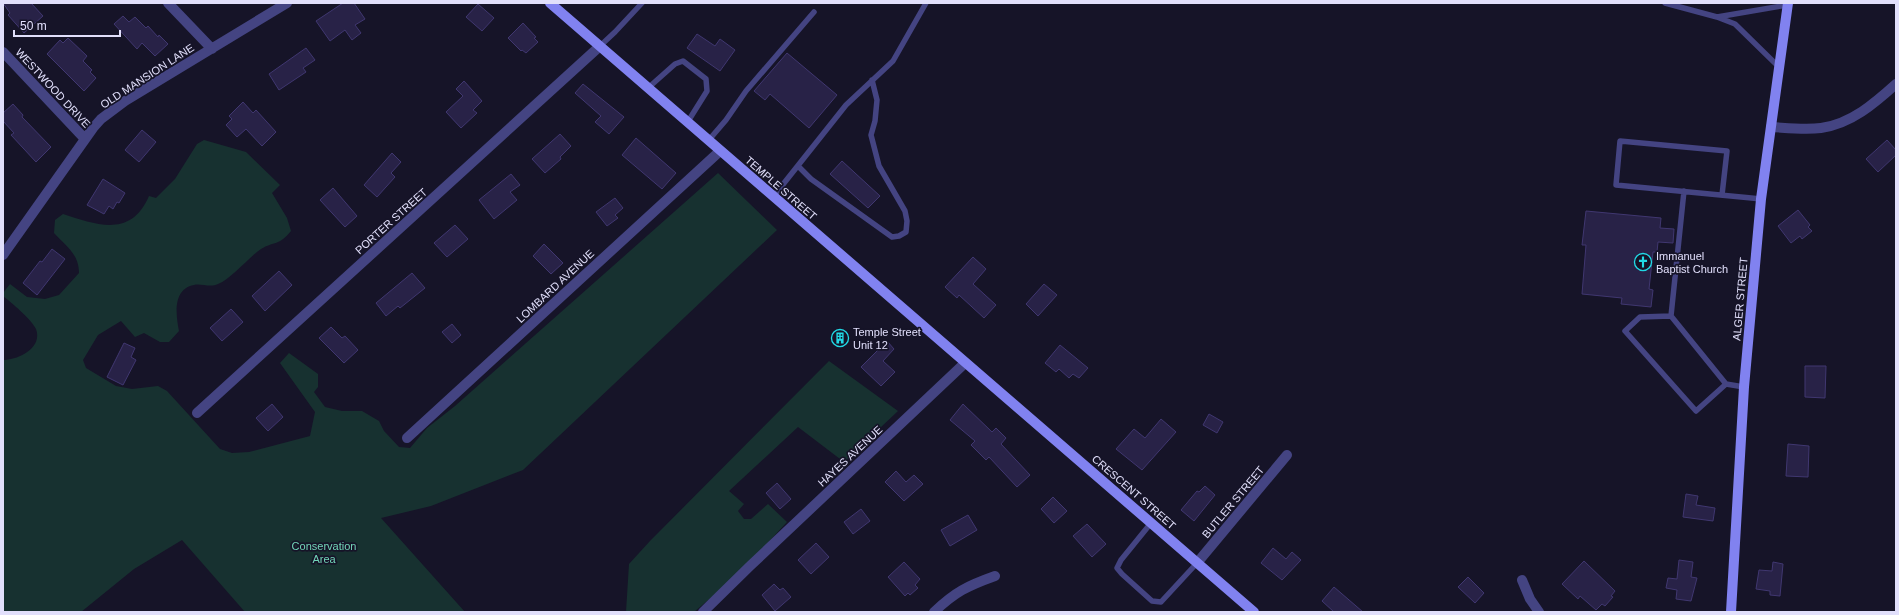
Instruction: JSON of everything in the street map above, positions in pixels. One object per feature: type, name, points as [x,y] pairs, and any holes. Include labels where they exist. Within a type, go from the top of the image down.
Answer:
[{"type":"main road","name":"TEMPLE STREET","points":[[550,3],[998,391]]},
{"type":"main road","name":"ALGER STREET","points":[[1731,612],[1744,386],[1761,199],[1788,4]]},
{"type":"main road","name":"CRESCENT STREET","points":[[998,391],[1254,612]]},
{"type":"street","points":[[168,3],[212,49]]},
{"type":"street","name":"OLD MANSION LANE","points":[[3,256],[85,139],[101,119],[287,3]]},
{"type":"street","name":"PORTER STREET","points":[[198,413],[600,46]]},
{"type":"street","name":"WESTWOOD DRIVE","points":[[3,52],[85,139]]},
{"type":"street","points":[[1771,127],[1800,129],[1822,128],[1839,123],[1864,110],[1896,84]]},
{"type":"street","name":"LOMBARD AVENUE","points":[[407,438],[720,151]]},
{"type":"street","name":"HAYES AVENUE","points":[[703,612],[965,363]]},
{"type":"street","name":"BUTLER STREET","points":[[1197,563],[1287,455]]},
{"type":"street","points":[[934,612],[955,593],[967,586],[995,576]]},
{"type":"street","points":[[1522,580],[1539,612]]},
{"type":"lane","points":[[600,46],[642,3]]},
{"type":"lane","points":[[773,197],[846,105],[893,60],[926,3]]},
{"type":"lane","points":[[1665,3],[1716,17],[1735,24],[1779,67]]},
{"type":"lane","points":[[1716,17],[1788,4]]},
{"type":"lane","points":[[708,141],[726,120],[746,90],[814,12]]},
{"type":"lane","points":[[648,88],[675,64],[683,61],[706,79],[707,90],[687,123]]},
{"type":"lane","points":[[798,166],[811,179],[892,237],[899,236],[906,232],[907,221],[905,211],[879,166],[871,135],[875,121],[877,100],[872,80]]},
{"type":"lane","points":[[1722,195],[1727,152],[1620,141],[1616,185],[1761,199]]},
{"type":"lane","points":[[1684,191],[1671,316],[1726,384],[1744,386]]},
{"type":"lane","points":[[1671,316],[1640,317],[1625,331],[1696,411],[1726,384]]},
{"type":"lane","points":[[1151,523],[1121,560],[1117,568],[1152,601],[1161,602],[1197,563]]},
{"type":"green space","name":"Conservation Area","points":[[204,140],[246,152],[280,185],[272,193],[287,218],[291,231],[280,241],[261,249],[234,273],[218,284],[212,286],[194,285],[182,292],[177,304],[179,331],[169,342],[160,342],[144,333],[135,337],[121,321],[98,335],[83,360],[86,368],[116,386],[132,389],[158,386],[167,391],[220,449],[232,453],[249,452],[310,436],[315,412],[280,363],[289,353],[318,374],[318,387],[314,392],[325,407],[342,411],[362,411],[379,421],[384,431],[399,447],[410,448],[427,428],[455,406],[718,173],[777,230],[523,470],[431,506],[381,518],[465,612],[245,612],[182,540],[134,569],[81,612],[3,612],[3,360],[15,358],[28,352],[36,342],[37,336],[34,325],[21,311],[3,296],[3,293],[10,284],[27,297],[45,299],[59,295],[79,273],[77,261],[74,255],[54,233],[55,220],[63,214],[88,222],[112,225],[123,223],[133,218],[142,209],[149,196],[156,198],[175,179],[197,144]]},
{"type":"green space","points":[[829,361],[898,411],[844,462],[798,427],[729,491],[744,504],[738,511],[744,519],[751,519],[768,504],[787,522],[739,574],[694,612],[626,612],[629,564]]},
{"type":"building","points":[[3,3],[31,3],[43,16],[24,33],[8,15],[10,13]]},
{"type":"building","points":[[343,3],[354,3],[365,19],[355,25],[361,33],[352,40],[345,30],[330,41],[316,21]]},
{"type":"building","points":[[478,4],[494,18],[482,31],[466,17]]},
{"type":"building","points":[[123,16],[129,22],[135,17],[146,28],[148,26],[158,37],[159,35],[168,44],[155,56],[142,43],[137,49],[114,24]]},
{"type":"building","points":[[523,23],[536,37],[534,38],[538,42],[526,53],[522,50],[521,51],[508,38]]},
{"type":"building","points":[[697,34],[715,46],[720,39],[735,50],[720,71],[687,48]]},
{"type":"building","points":[[68,38],[87,56],[83,61],[92,70],[90,72],[96,78],[84,91],[47,54],[60,40],[63,43]]},
{"type":"building","points":[[306,48],[315,60],[303,68],[306,72],[279,90],[269,74]]},
{"type":"building","points":[[787,53],[837,95],[809,128],[770,94],[765,100],[754,91]]},
{"type":"building","points":[[464,81],[482,101],[473,110],[477,113],[461,128],[446,112],[463,96],[456,89]]},
{"type":"building","points":[[583,84],[624,117],[609,134],[595,122],[601,116],[575,93]]},
{"type":"building","points":[[243,102],[253,113],[256,110],[276,132],[262,146],[246,129],[237,137],[226,125],[232,119],[229,116]]},
{"type":"building","points":[[13,104],[23,115],[22,117],[51,147],[36,162],[11,135],[14,133],[3,121],[3,113]]},
{"type":"building","points":[[142,130],[156,142],[139,162],[125,150]]},
{"type":"building","points":[[560,134],[571,146],[560,157],[561,159],[545,173],[532,159]]},
{"type":"building","points":[[636,138],[676,173],[662,189],[622,155]]},
{"type":"building","points":[[1887,140],[1896,150],[1896,155],[1878,172],[1866,159]]},
{"type":"building","points":[[392,153],[401,162],[391,173],[395,177],[377,197],[364,185]]},
{"type":"building","points":[[842,161],[880,196],[868,208],[830,174]]},
{"type":"building","points":[[511,174],[520,185],[510,192],[517,200],[494,219],[479,200]]},
{"type":"building","points":[[103,179],[125,193],[113,209],[109,206],[104,214],[87,205]]},
{"type":"building","points":[[333,188],[357,216],[345,227],[320,200]]},
{"type":"building","points":[[615,198],[623,208],[615,215],[618,218],[607,226],[596,212]]},
{"type":"building","points":[[1798,210],[1810,225],[1808,227],[1812,231],[1802,239],[1800,236],[1791,243],[1778,226]]},
{"type":"building","points":[[1586,211],[1661,218],[1660,228],[1674,229],[1673,243],[1658,242],[1657,252],[1653,252],[1649,289],[1653,290],[1651,307],[1621,304],[1622,298],[1582,294],[1586,245],[1582,245]]},
{"type":"building","points":[[455,225],[468,239],[447,257],[434,243]]},
{"type":"building","points":[[544,244],[563,263],[551,274],[533,256]]},
{"type":"building","points":[[52,249],[65,259],[37,295],[23,283],[40,261],[42,262]]},
{"type":"building","points":[[973,257],[986,269],[973,284],[996,305],[984,318],[959,295],[957,298],[945,287]]},
{"type":"building","points":[[279,271],[292,285],[265,311],[252,296]]},
{"type":"building","points":[[412,273],[425,288],[400,308],[398,306],[386,316],[376,303]]},
{"type":"building","points":[[1044,284],[1057,295],[1038,316],[1026,304]]},
{"type":"building","points":[[231,309],[243,322],[222,341],[210,328]]},
{"type":"building","points":[[452,324],[461,335],[452,343],[442,332]]},
{"type":"building","points":[[331,327],[342,338],[345,336],[358,350],[344,363],[319,338]]},
{"type":"building","points":[[887,341],[894,349],[883,361],[895,372],[881,386],[861,367]]},
{"type":"building","points":[[124,343],[135,348],[131,357],[136,360],[123,385],[107,377]]},
{"type":"building","points":[[1060,345],[1088,368],[1079,378],[1073,374],[1069,378],[1059,369],[1056,372],[1045,363]]},
{"type":"building","points":[[1805,366],[1826,366],[1825,398],[1805,397]]},
{"type":"building","points":[[272,404],[283,417],[268,431],[256,418]]},
{"type":"building","points":[[963,404],[992,432],[996,428],[1006,438],[1001,444],[1030,475],[1017,487],[989,457],[986,460],[971,445],[975,441],[950,420]]},
{"type":"building","points":[[1209,414],[1223,422],[1217,433],[1203,425]]},
{"type":"building","points":[[1161,419],[1176,432],[1142,470],[1116,449],[1134,429],[1145,438]]},
{"type":"building","points":[[1788,444],[1809,446],[1808,477],[1786,476]]},
{"type":"building","points":[[896,471],[906,482],[914,475],[923,484],[904,501],[885,482]]},
{"type":"building","points":[[777,483],[791,499],[780,509],[766,493]]},
{"type":"building","points":[[1205,486],[1215,495],[1194,521],[1181,510],[1197,491],[1199,492]]},
{"type":"building","points":[[1686,494],[1698,496],[1696,505],[1715,508],[1713,521],[1683,517]]},
{"type":"building","points":[[1053,497],[1067,511],[1054,523],[1041,509]]},
{"type":"building","points":[[861,509],[870,521],[853,534],[844,522]]},
{"type":"building","points":[[968,515],[977,530],[950,546],[941,530]]},
{"type":"building","points":[[1087,524],[1106,544],[1092,557],[1073,536]]},
{"type":"building","points":[[816,543],[829,557],[811,574],[798,560]]},
{"type":"building","points":[[1273,548],[1286,559],[1292,552],[1301,560],[1282,580],[1261,563]]},
{"type":"building","points":[[1679,560],[1693,562],[1691,577],[1697,578],[1691,601],[1676,599],[1677,590],[1666,588],[1668,578],[1677,579]]},
{"type":"building","points":[[1584,561],[1615,591],[1611,596],[1613,597],[1605,606],[1602,604],[1596,610],[1580,596],[1578,599],[1562,584]]},
{"type":"building","points":[[904,562],[920,579],[915,585],[918,588],[910,595],[908,593],[905,596],[888,577]]},
{"type":"building","points":[[1773,562],[1783,564],[1780,596],[1770,595],[1770,591],[1756,589],[1759,570],[1772,571]]},
{"type":"building","points":[[1468,577],[1484,593],[1475,603],[1458,587]]},
{"type":"building","points":[[774,584],[780,590],[783,588],[791,597],[775,611],[762,595]]},
{"type":"building","points":[[1334,587],[1363,612],[1334,612],[1322,601]]},
{"type":"place","name":"Immanuel Baptist Church","points":[[1643,262]]},
{"type":"place","name":"Temple Street Unit 12","points":[[840,338]]}]
